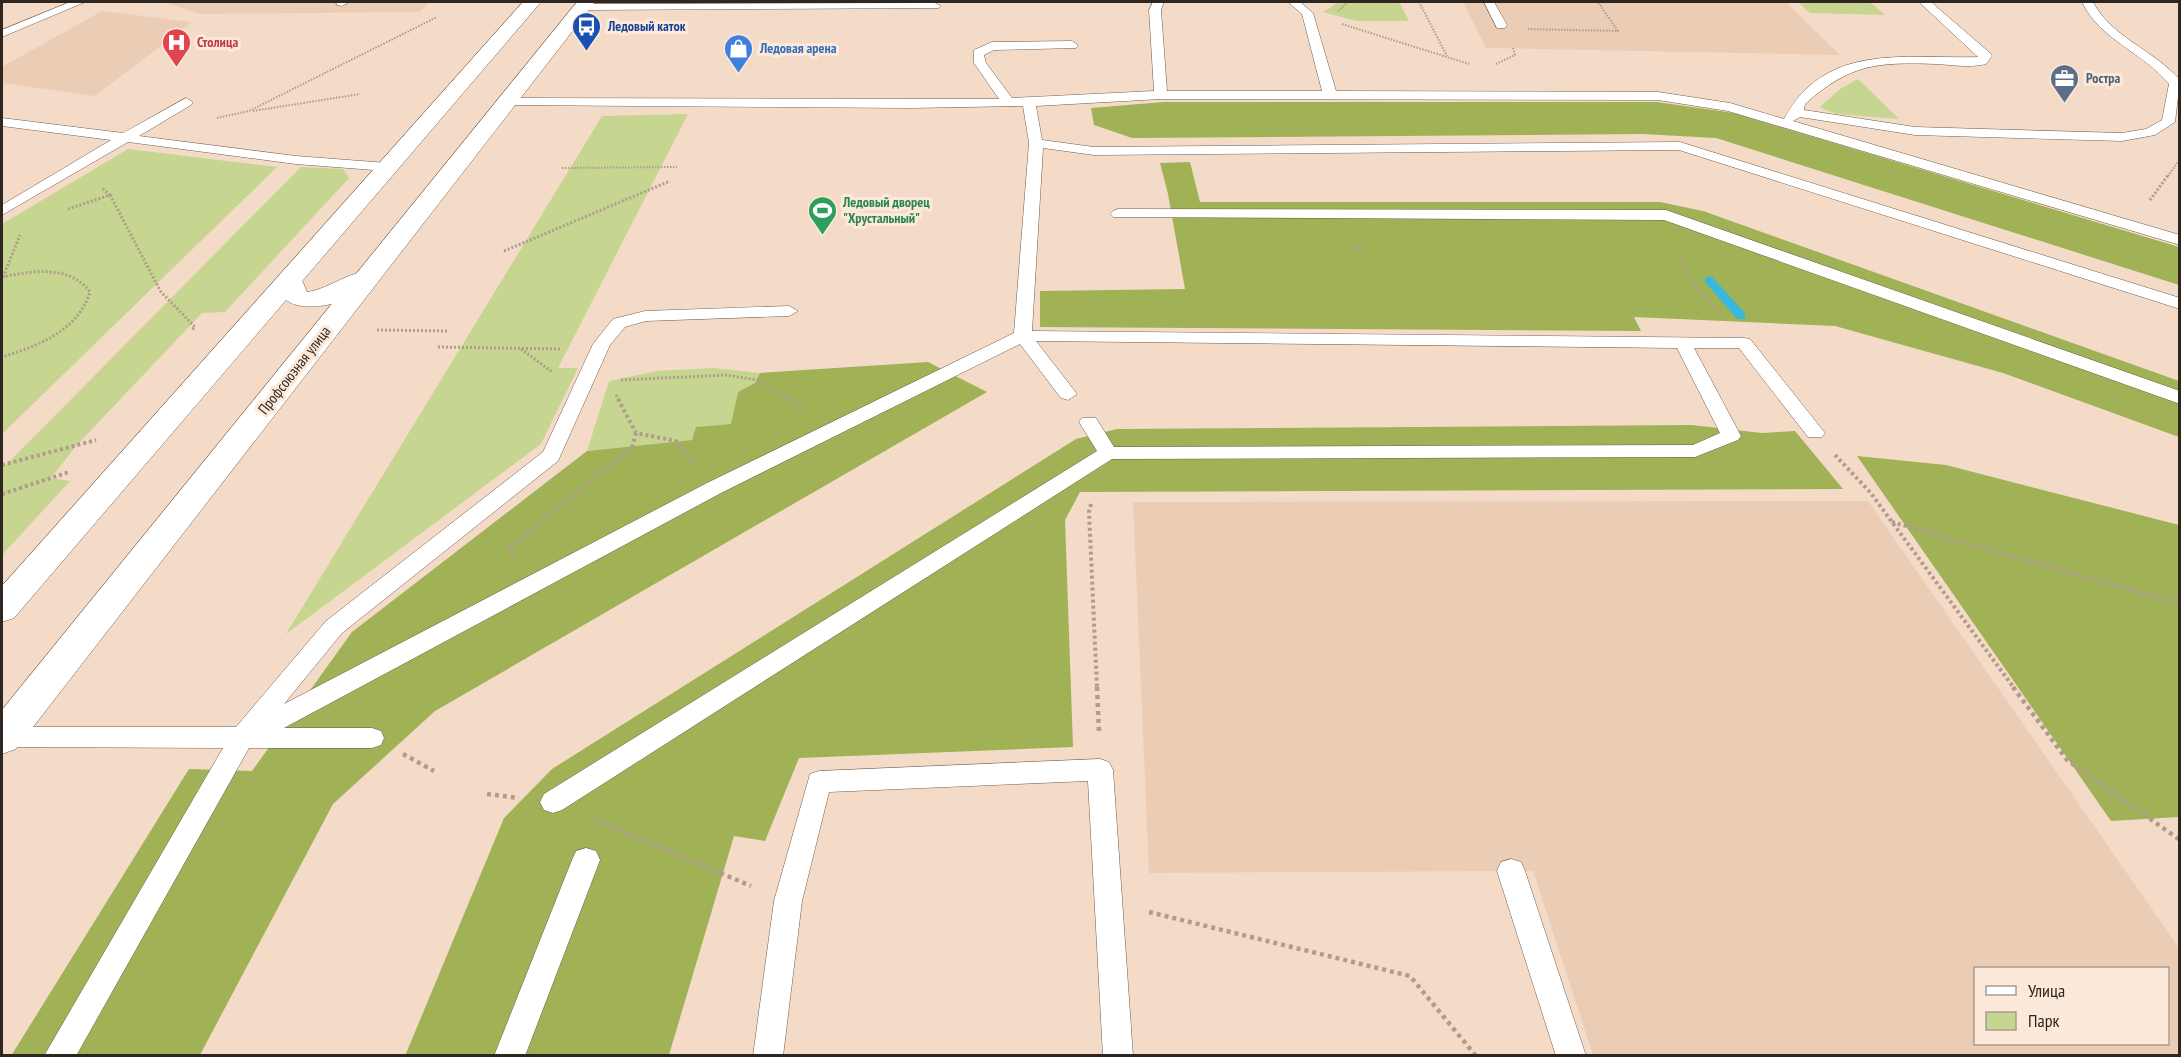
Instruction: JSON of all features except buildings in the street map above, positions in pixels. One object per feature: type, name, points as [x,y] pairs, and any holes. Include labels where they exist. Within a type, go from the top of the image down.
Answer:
[{"type":"main road","points":[[2,609],[532,2]]},
{"type":"main road","name":"Профсоюзная улица","points":[[2,738],[584,4]]},
{"type":"main road","points":[[290,278],[289,288],[293,295],[316,300],[345,291],[366,279]]},
{"type":"lane","points":[[2,34],[79,2]]},
{"type":"lane","points":[[1158,2],[1155,10],[1161,94]]},
{"type":"lane","points":[[1294,2],[1307,13],[1330,95]]},
{"type":"lane","points":[[1489,2],[1501,25]]},
{"type":"lane","points":[[1791,118],[1798,103],[1833,74],[1862,63],[1882,60],[1982,61],[1986,56],[1925,2]]},
{"type":"lane","points":[[508,101],[1029,102],[1161,94],[1658,96],[1791,118],[1915,131],[2122,137],[2150,132],[2168,122],[2176,84],[2166,69],[2093,17],[2088,2]]},
{"type":"lane","points":[[584,4],[935,6]]},
{"type":"lane","points":[[1008,102],[980,63],[978,53],[992,46],[1072,45]]},
{"type":"lane","points":[[2,210],[186,102]]},
{"type":"lane","points":[[1029,102],[1036,143],[1023,336],[1068,393]]},
{"type":"lane","points":[[1791,118],[2180,240]]},
{"type":"lane","points":[[2,122],[296,160],[387,167]]},
{"type":"lane","points":[[1036,143],[1094,151],[1680,146],[2180,304]]},
{"type":"lane","points":[[1118,214],[1666,215],[2180,398]]},
{"type":"lane","points":[[59,1056],[242,738],[334,627],[551,456],[598,381],[602,344],[619,323],[645,316],[789,311]]},
{"type":"lane","points":[[242,738],[714,488],[1023,336],[1744,343],[1815,434]]},
{"type":"lane","points":[[553,802],[1108,453],[1695,452],[1731,436],[1683,343]]},
{"type":"lane","points":[[1089,422],[1108,453]]},
{"type":"lane","points":[[2,738],[372,738]]},
{"type":"lane","points":[[768,1056],[788,901],[819,782],[1100,770],[1118,1056]]},
{"type":"lane","points":[[509,1056],[586,860]]},
{"type":"lane","points":[[1512,871],[1571,1056]]},
{"type":"path","points":[[1419,2],[1448,57]]},
{"type":"path","points":[[1501,25],[1503,29],[1618,31],[1598,2]]},
{"type":"path","points":[[1307,13],[1475,66]]},
{"type":"path","points":[[249,111],[437,17]]},
{"type":"path","points":[[1494,65],[1515,56],[1514,49]]},
{"type":"path","points":[[215,119],[249,111],[360,94]]},
{"type":"path","points":[[2131,225],[2179,162]]},
{"type":"path","points":[[562,168],[677,167]]},
{"type":"path","points":[[504,250],[670,181]]},
{"type":"path","points":[[110,195],[161,292],[195,327],[187,336]]},
{"type":"path","points":[[2,277],[23,228]]},
{"type":"path","points":[[1353,249],[1359,250]]},
{"type":"path","points":[[2,277],[40,272],[70,275],[80,279],[90,292],[84,309],[62,329],[28,348],[2,357]]},
{"type":"path","points":[[376,330],[448,331]]},
{"type":"path","points":[[438,347],[569,349]]},
{"type":"path","points":[[521,349],[551,372],[598,381],[726,375],[757,380],[838,428]]},
{"type":"path","points":[[598,381],[636,433],[676,441],[714,488]]},
{"type":"path","points":[[89,448],[103,432]]},
{"type":"path","points":[[536,582],[508,549],[632,447],[636,433]]},
{"type":"path","points":[[1815,434],[1870,492],[2067,760],[2180,840]]},
{"type":"path","points":[[2,465],[95,441]]},
{"type":"path","points":[[2,495],[70,471],[76,464]]},
{"type":"path","points":[[1089,512],[1100,770]]},
{"type":"path","points":[[1892,522],[2180,604]]},
{"type":"path","points":[[553,802],[788,901]]},
{"type":"path","points":[[1109,903],[1410,976],[1476,1056]]},
{"type":"shaded area","points":[[164,2],[430,2],[419,12],[200,14]]},
{"type":"shaded area","points":[[1463,2],[1786,2],[1840,55],[1486,48]]},
{"type":"shaded area","points":[[102,11],[192,22],[95,96],[2,83],[2,67]]},
{"type":"shaded area","points":[[1868,501],[2179,948],[2179,1055],[1593,1055],[1533,871],[1149,873],[1133,502]]},
{"type":"green space","points":[[1335,2],[1399,2],[1409,21],[1356,21],[1323,12],[1336,4]]},
{"type":"green space","points":[[1798,2],[1870,2],[1885,15],[1810,13]]},
{"type":"green space","points":[[1858,79],[1899,119],[1836,114],[1820,107],[1840,89]]},
{"type":"green space","points":[[1164,102],[1657,102],[1734,113],[2179,247],[2179,285],[1716,138],[1643,134],[1132,138],[1094,125],[1091,108]]},
{"type":"green space","points":[[688,114],[558,368],[578,368],[541,444],[286,634],[602,116]]},
{"type":"green space","points":[[128,149],[277,167],[2,434],[2,224]]},
{"type":"green space","points":[[1190,162],[1200,202],[1660,202],[1703,211],[2179,381],[2179,437],[2003,373],[1835,326],[1634,317],[1641,331],[1040,327],[1040,291],[1185,289],[1168,194],[1160,163]]},
{"type":"green space","points":[[301,167],[343,169],[349,178],[225,312],[202,313],[76,446],[51,478],[70,481],[2,555],[2,469]]},
{"type":"green space","points":[[928,362],[987,392],[435,711],[333,804],[200,1055],[11,1056],[189,769],[252,771],[352,632],[587,451],[692,440],[696,427],[731,424],[738,392],[755,383],[760,373]]},
{"type":"green space","points":[[713,368],[760,373],[755,383],[738,392],[732,424],[696,427],[693,440],[587,451],[609,381],[657,371]]},
{"type":"green space","points":[[1692,425],[1762,433],[1795,431],[1843,489],[1080,492],[1065,520],[1073,747],[799,758],[765,841],[734,836],[669,1055],[405,1056],[504,818],[552,769],[1076,439],[1117,429]]},
{"type":"green space","points":[[1857,456],[1946,465],[2179,525],[2179,817],[2111,821]]},
{"type":"waterway","points":[[1709,280],[1741,316]]},
{"type":"place","name":"Ледовый каток","points":[[587,52]]},
{"type":"place","name":"Столица","points":[[176,68]]},
{"type":"place","name":"Ледовая арена","points":[[739,74]]},
{"type":"place","name":"Ростра","points":[[2065,104]]},
{"type":"place","name":"Ледовый дворец \"Хрустальный\"","points":[[822,236]]}]
